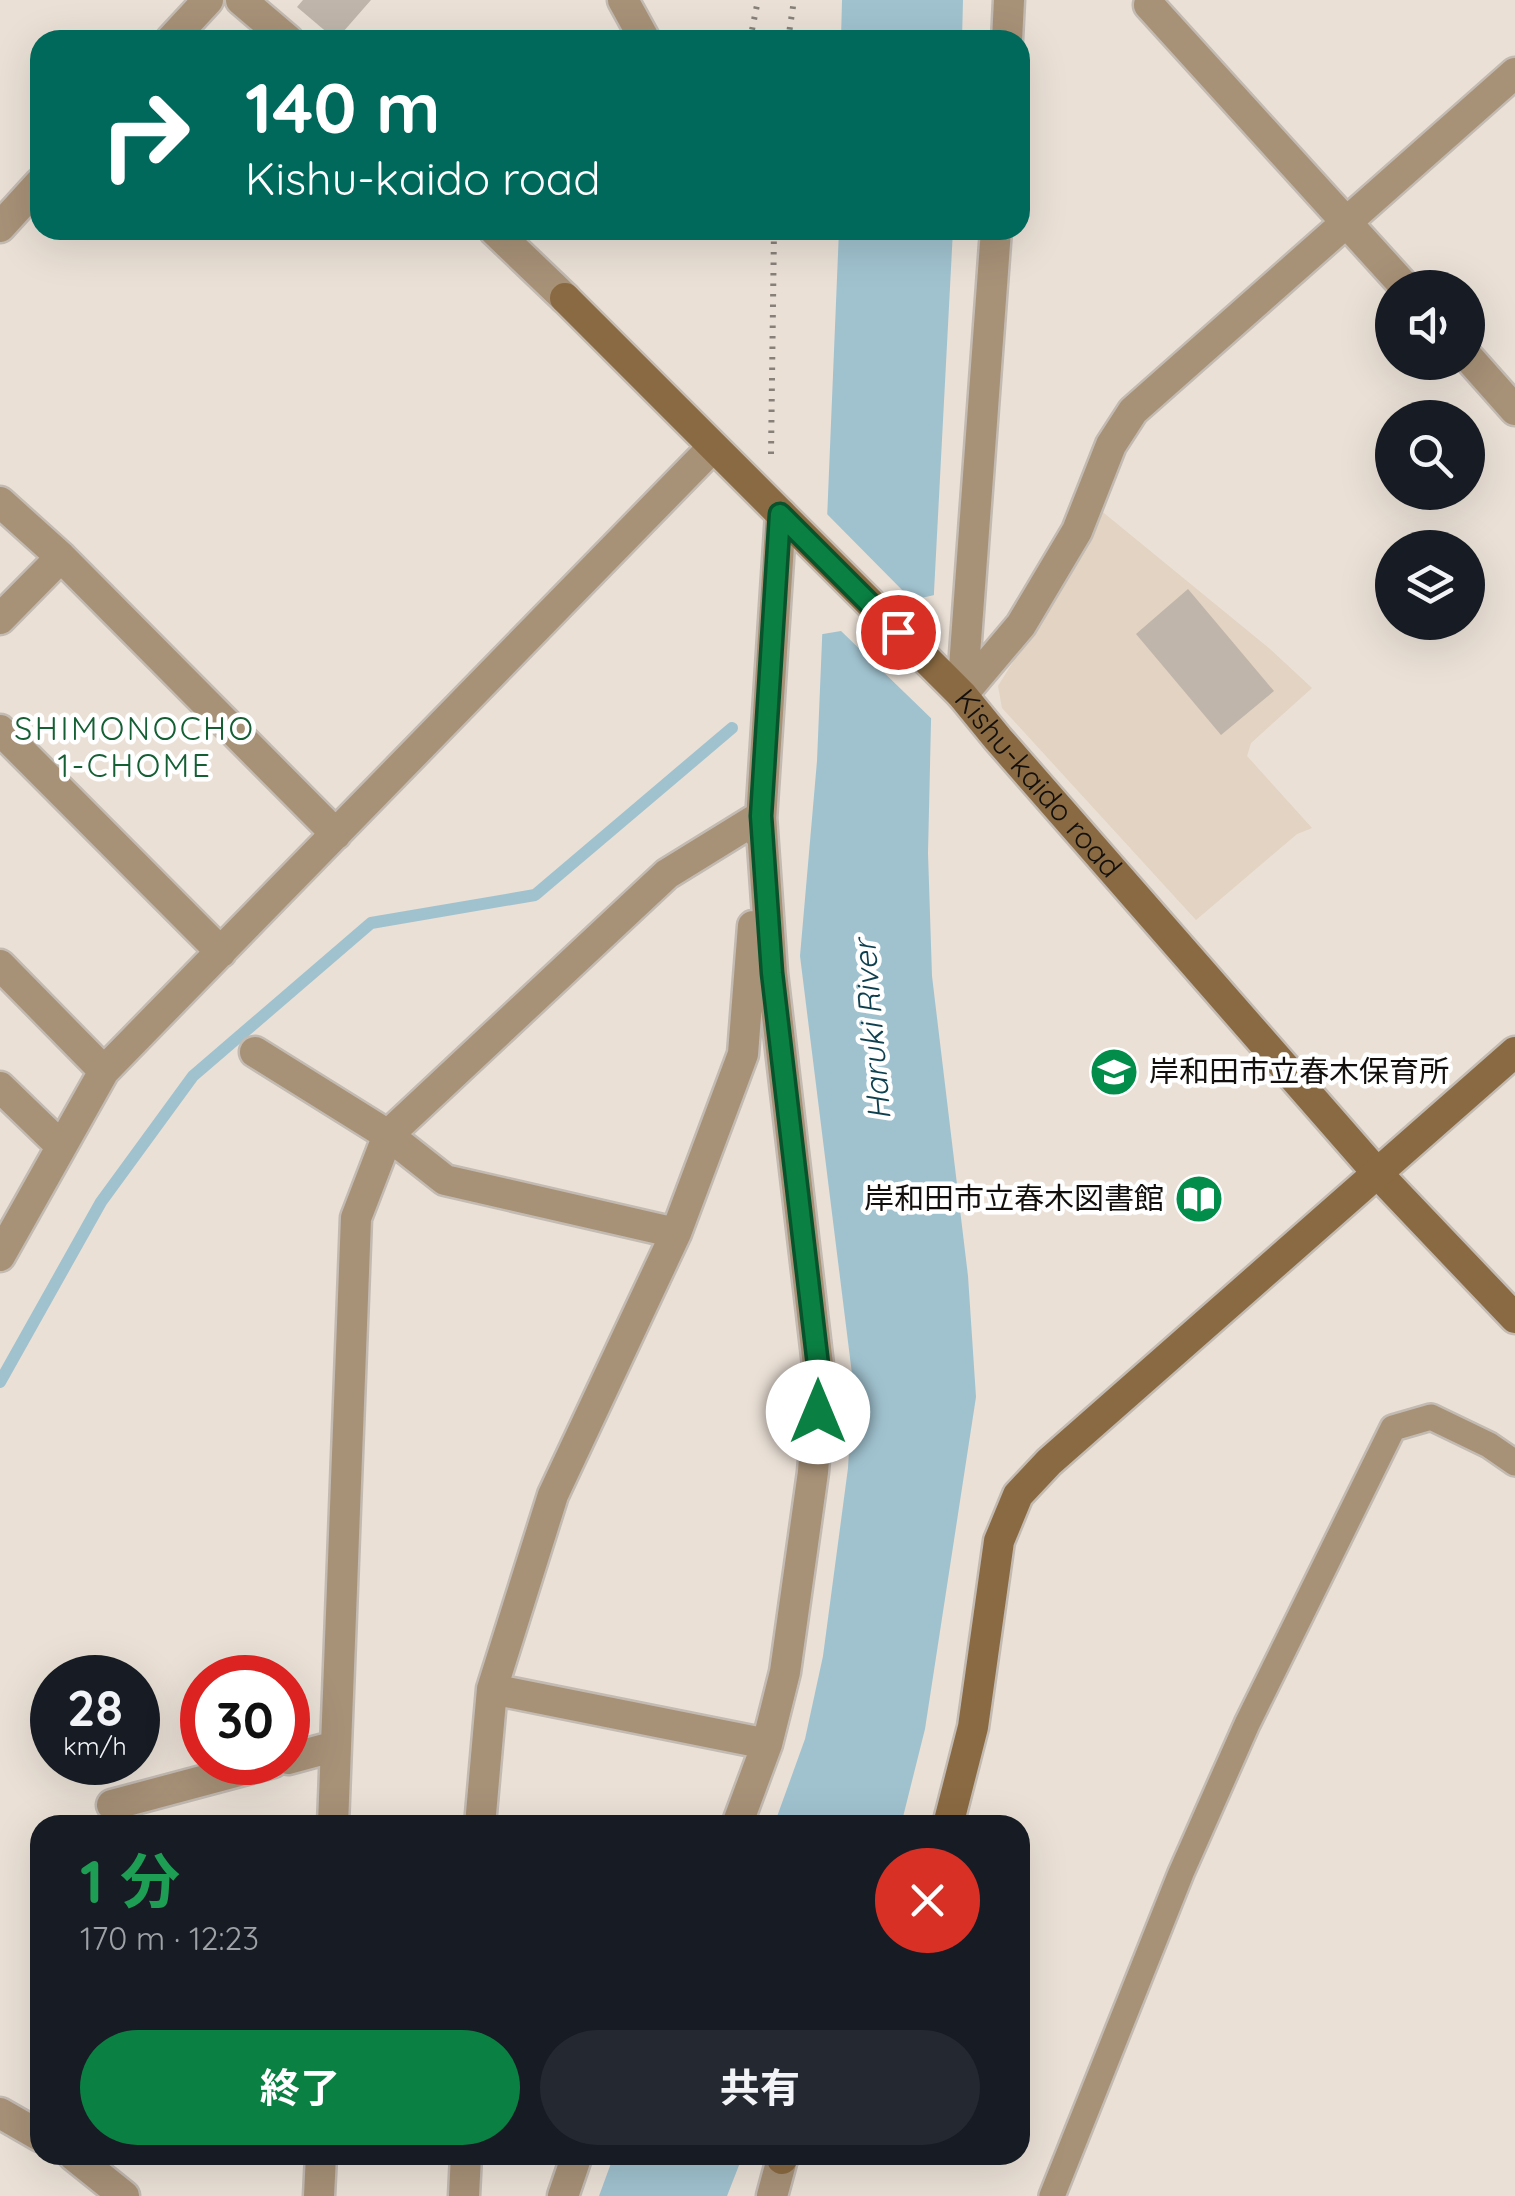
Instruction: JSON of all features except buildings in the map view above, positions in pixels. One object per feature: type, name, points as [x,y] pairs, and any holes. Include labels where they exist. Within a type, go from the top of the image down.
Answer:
[{"type":"street","points":[[180,30],[208,0]]},
{"type":"street","points":[[241,0],[276,30]]},
{"type":"street","points":[[624,0],[640,30]]},
{"type":"street","points":[[1008,30],[1009,0]]},
{"type":"street","points":[[1148,5],[1390,270]]},
{"type":"street","points":[[955,688],[1021,625],[1078,531],[1111,445],[1134,411],[1515,73]]},
{"type":"street","points":[[0,227],[30,194]]},
{"type":"street","name":"Kishu-kaido road","points":[[504,240],[955,688],[1378,1174],[1515,1318]]},
{"type":"street","points":[[955,688],[995,240]]},
{"type":"street","points":[[1485,376],[1515,410]]},
{"type":"street","points":[[0,1256],[104,1071],[714,447]]},
{"type":"street","points":[[0,502],[61,557],[336,834]]},
{"type":"street","points":[[481,1815],[492,1690],[554,1495],[676,1233],[743,1054],[782,516]]},
{"type":"street","points":[[0,619],[61,557]]},
{"type":"street","points":[[0,730],[221,952]]},
{"type":"street","points":[[333,1815],[356,1218],[388,1135],[667,874],[761,816]]},
{"type":"street","points":[[741,1815],[767,1744],[787,1654],[820,1382],[772,973],[761,816]]},
{"type":"street","points":[[0,965],[104,1071]]},
{"type":"street","points":[[255,1052],[388,1135],[445,1180],[676,1233]]},
{"type":"street","points":[[951,1815],[973,1727],[999,1541],[1018,1495],[1049,1462],[1515,1052]]},
{"type":"street","points":[[0,1087],[61,1146]]},
{"type":"street","points":[[492,1690],[767,1744]]},
{"type":"street","points":[[310,1752],[336,1746]]},
{"type":"street","points":[[112,1805],[187,1785]]},
{"type":"street","points":[[0,2113],[30,2130]]},
{"type":"street","points":[[85,2165],[124,2196]]},
{"type":"street","points":[[319,2196],[321,2165]]},
{"type":"street","points":[[464,2196],[466,2165]]},
{"type":"street","points":[[563,2196],[574,2165]]},
{"type":"street","points":[[772,2196],[781,2165]]},
{"type":"lane","points":[[1052,2196],[1181,1873],[1247,1724],[1393,1428],[1431,1417],[1489,1444],[1515,1463]]},
{"type":"path","points":[[752,30],[758,0]]},
{"type":"path","points":[[790,30],[794,0]]},
{"type":"path","points":[[774,240],[782,516]]},
{"type":"shaded area","points":[[1099,509],[1312,688],[1251,743],[1247,756],[1312,828],[1297,834],[1196,920],[1002,708],[998,686],[1088,541]]},
{"type":"water","points":[[842,0],[963,0],[962,30],[841,30]]},
{"type":"water","name":"Haruki River","points":[[839,240],[952,240],[934,592],[928,853],[932,976],[968,1276],[976,1397],[925,1729],[904,1815],[778,1815],[805,1739],[823,1656],[848,1468],[853,1382],[800,956],[817,761]]},
{"type":"water","points":[[610,2165],[739,2165],[727,2196],[599,2196]]},
{"type":"pier","points":[[822,509],[912,600],[939,594],[936,723],[841,631],[817,635]]},
{"type":"waterway","points":[[0,1382],[101,1202],[193,1076],[371,923],[535,895],[732,728]]},
{"type":"place","name":"岸和田市立春木保育所","points":[[1114,1072]]},
{"type":"place","name":"岸和田市立春木図書館","points":[[1199,1199]]},
{"type":"district","name":"SHIMONOCHO 1-CHOME","points":[[135,748]]},
{"type":"route","points":[[818,1412],[820,1382],[772,973],[761,816],[780,514],[898,632]]}]
